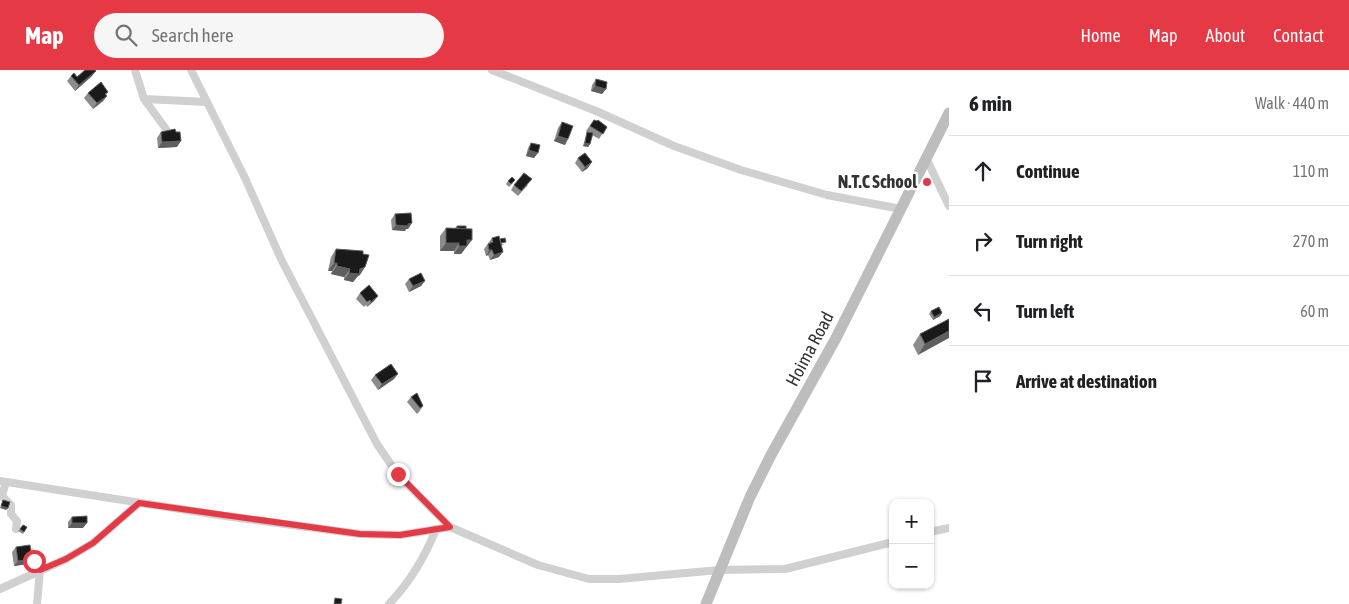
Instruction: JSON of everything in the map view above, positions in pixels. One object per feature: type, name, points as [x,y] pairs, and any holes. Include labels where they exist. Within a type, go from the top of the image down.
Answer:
[{"type":"main road","name":"Hoima Road","points":[[706,604],[719,570],[771,454],[836,338],[949,112]]},
{"type":"street","points":[[135,70],[144,99],[166,129]]},
{"type":"street","points":[[200,70],[193,74],[281,259],[378,444],[398,474],[450,527],[538,565],[589,579],[719,570],[785,569],[889,543]]},
{"type":"street","points":[[492,70],[596,112],[666,143],[733,167],[827,195],[901,210]]},
{"type":"street","points":[[144,99],[207,102]]},
{"type":"street","points":[[926,158],[949,206]]},
{"type":"street","points":[[16,529],[17,521],[11,514],[12,505],[2,496],[3,481],[139,503],[360,534],[400,535],[450,527]]},
{"type":"street","points":[[0,589],[66,559],[93,543],[139,503]]},
{"type":"street","points":[[934,531],[949,528]]},
{"type":"street","points":[[389,604],[412,577],[426,554],[436,529]]},
{"type":"street","points":[[31,552],[36,566],[40,570],[37,604]]},
{"type":"building","points":[[85,70],[96,71],[79,85],[71,76],[74,73],[77,77]]},
{"type":"building","points":[[596,79],[607,82],[606,89],[595,86]]},
{"type":"building","points":[[101,82],[108,92],[105,94],[107,96],[97,103],[88,93]]},
{"type":"building","points":[[594,120],[598,120],[607,127],[603,134],[590,126]]},
{"type":"building","points":[[562,122],[573,126],[568,139],[558,136]]},
{"type":"building","points":[[175,129],[176,132],[180,132],[181,141],[162,142],[161,132]]},
{"type":"building","points":[[587,132],[593,133],[590,144],[585,143]]},
{"type":"building","points":[[531,143],[540,145],[538,153],[529,150]]},
{"type":"building","points":[[585,153],[592,162],[585,167],[578,158]]},
{"type":"building","points":[[524,173],[532,179],[521,191],[514,185]]},
{"type":"building","points":[[512,177],[515,180],[511,184],[508,181]]},
{"type":"building","points":[[411,213],[412,223],[408,224],[408,226],[396,225],[395,214]]},
{"type":"building","points":[[457,226],[466,226],[466,229],[457,228]]},
{"type":"building","points":[[446,228],[472,229],[472,240],[467,240],[467,246],[459,246],[459,243],[446,243]]},
{"type":"building","points":[[499,236],[503,252],[494,255],[492,250],[489,250],[488,244],[493,242],[492,238]]},
{"type":"building","points":[[505,238],[506,242],[501,243],[500,239]]},
{"type":"building","points":[[336,249],[363,251],[363,254],[369,255],[365,267],[360,269],[359,274],[349,273],[350,269],[337,266],[337,263],[334,263]]},
{"type":"building","points":[[421,273],[425,281],[413,286],[409,279]]},
{"type":"building","points":[[369,285],[378,296],[371,302],[370,300],[367,302],[360,293]]},
{"type":"building","points":[[939,307],[942,313],[934,317],[931,311]]},
{"type":"building","points":[[949,319],[949,331],[925,344],[920,334]]},
{"type":"building","points":[[391,364],[398,374],[382,384],[375,375]]},
{"type":"building","points":[[417,393],[423,406],[420,408],[411,397]]},
{"type":"building","points":[[3,500],[10,502],[8,508],[1,506]]},
{"type":"building","points":[[87,516],[87,523],[72,523],[72,517]]},
{"type":"building","points":[[23,525],[27,527],[24,532],[20,529]]},
{"type":"building","points":[[30,545],[32,559],[18,561],[16,547]]},
{"type":"building","points":[[335,598],[342,599],[341,604],[334,604]]},
{"type":"place","name":"N.T.C School","points":[[927,182]]},
{"type":"route","points":[[34,561],[40,570],[66,559],[93,543],[139,503],[313,529],[360,534],[400,535],[450,527],[422,501],[398,474]]}]
